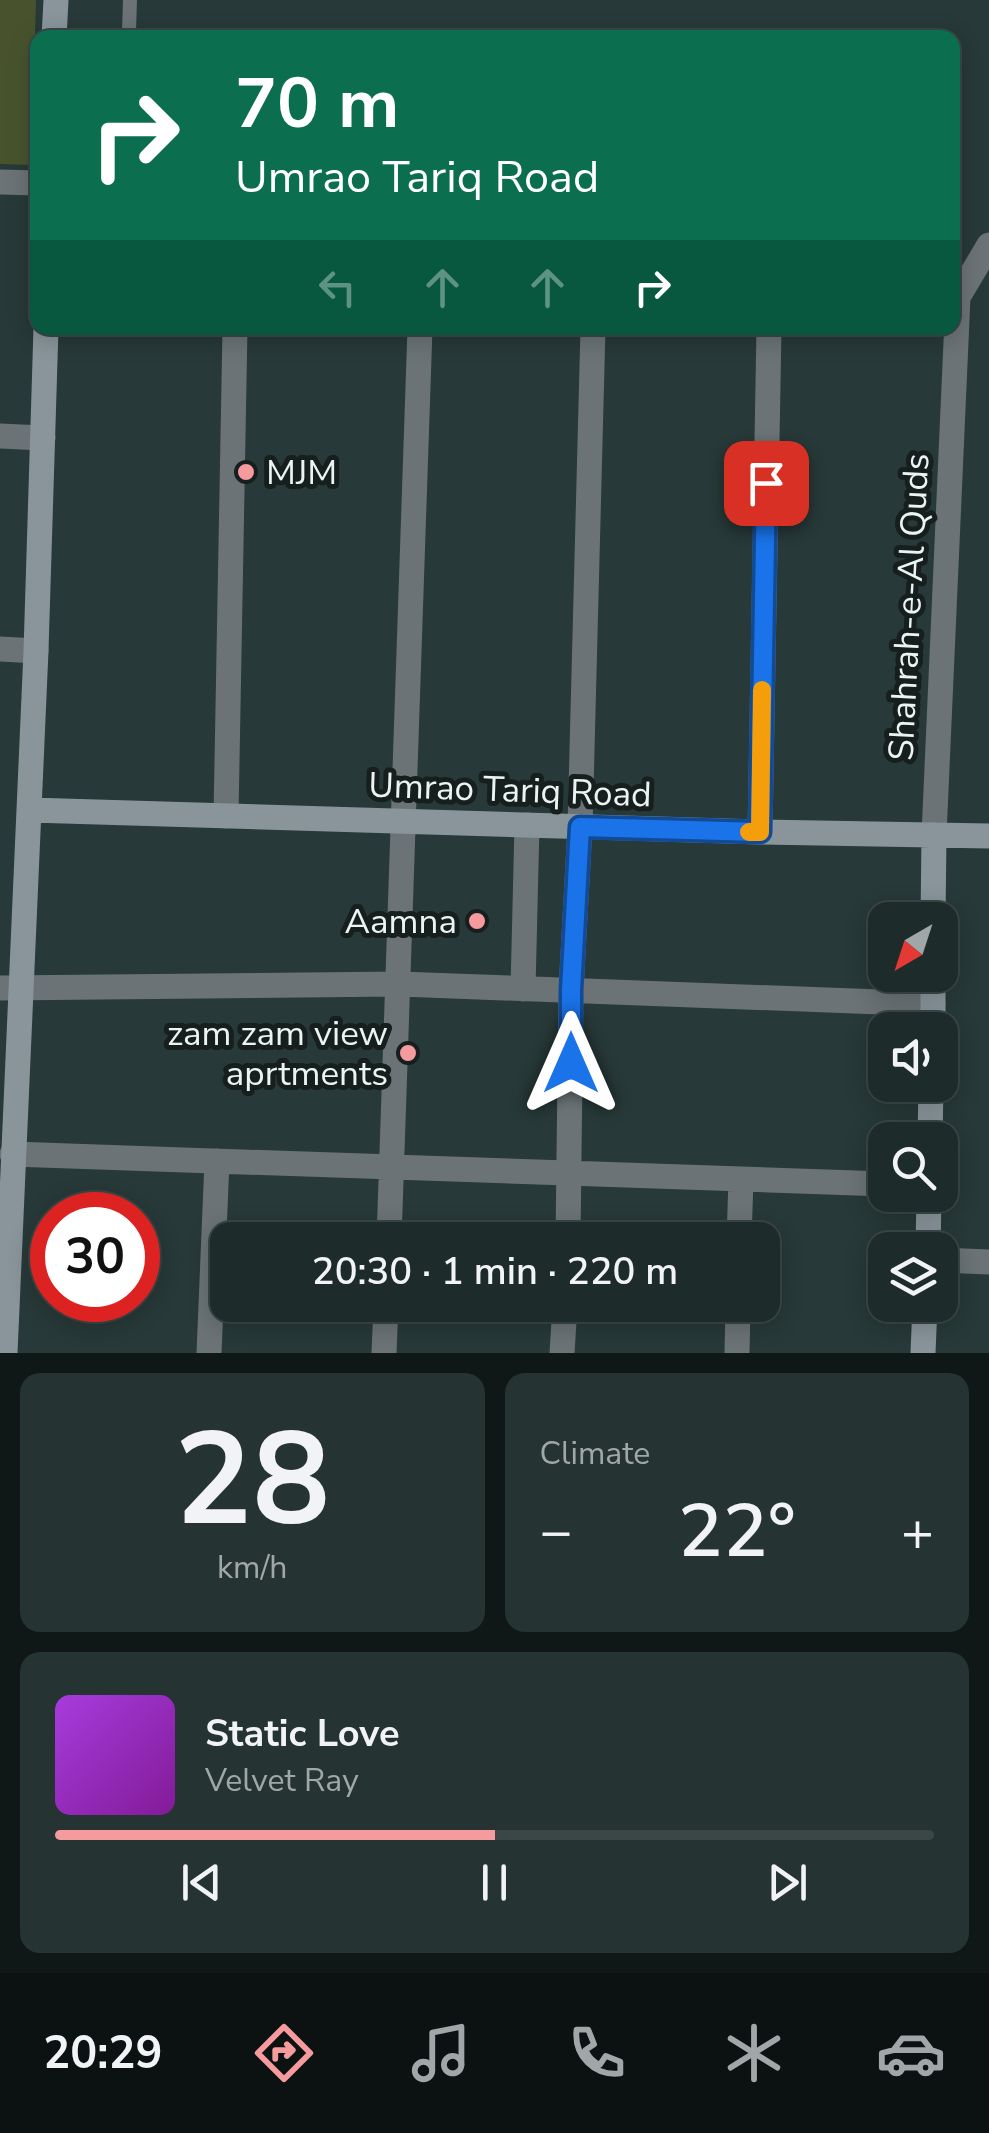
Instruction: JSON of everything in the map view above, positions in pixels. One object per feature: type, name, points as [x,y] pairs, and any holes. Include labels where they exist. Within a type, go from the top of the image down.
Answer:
[{"type":"street","points":[[54,30],[56,0]]},
{"type":"street","points":[[0,182],[30,183]]},
{"type":"street","points":[[960,290],[989,246]]},
{"type":"street","points":[[6,1353],[12,1154],[10,987],[30,810],[46,335]]},
{"type":"street","points":[[226,816],[235,335]]},
{"type":"street","points":[[390,1222],[420,335]]},
{"type":"street","points":[[569,1222],[571,990],[580,827],[593,335]]},
{"type":"street","points":[[760,832],[769,335]]},
{"type":"street","name":"Shahrah-e-Al Quds","points":[[934,902],[954,335]]},
{"type":"street","points":[[0,436],[43,438]]},
{"type":"street","points":[[0,650],[36,651]]},
{"type":"street","name":"Umrao Tariq Road","points":[[30,810],[989,836]]},
{"type":"street","points":[[522,989],[527,825]]},
{"type":"street","points":[[10,987],[400,984],[933,1004]]},
{"type":"street","points":[[933,992],[933,1012]]},
{"type":"street","points":[[12,1154],[868,1183]]},
{"type":"street","points":[[210,1353],[217,1161]]},
{"type":"street","points":[[740,1222],[741,1179]]},
{"type":"street","points":[[958,1261],[989,1262]]},
{"type":"street","points":[[384,1353],[385,1322]]},
{"type":"street","points":[[562,1353],[564,1322]]},
{"type":"street","points":[[737,1353],[738,1322]]},
{"type":"street","points":[[923,1353],[924,1322]]},
{"type":"lane","points":[[129,30],[130,0]]},
{"type":"green space","points":[[0,0],[36,0],[35,30],[30,30],[30,165],[0,164]]},
{"type":"slow traffic","points":[[749,832],[760,832],[762,690]]},
{"type":"place","name":"MJM","points":[[246,472]]},
{"type":"place","name":"Aamna","points":[[477,921]]},
{"type":"place","name":"zam zam view aprtments","points":[[408,1053]]},
{"type":"route","points":[[571,1063],[580,827],[760,832],[766,483]]}]
